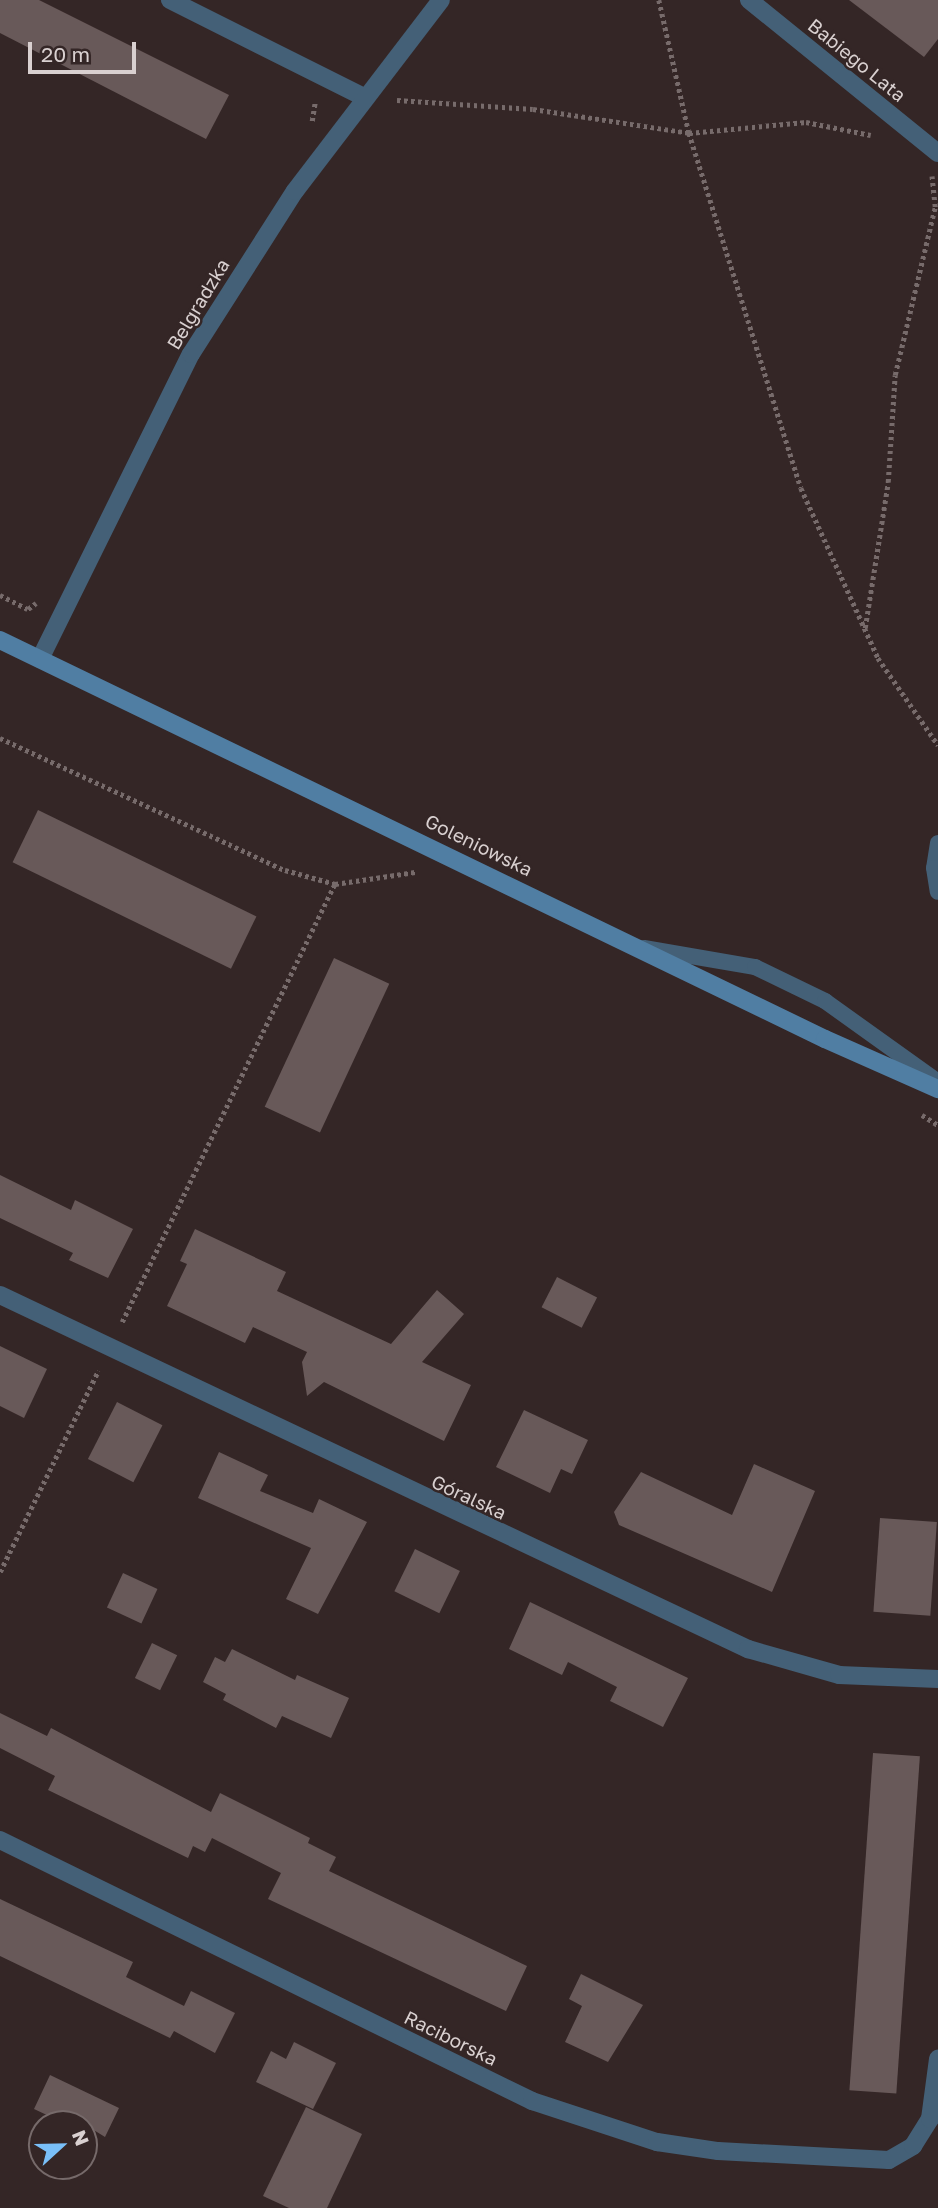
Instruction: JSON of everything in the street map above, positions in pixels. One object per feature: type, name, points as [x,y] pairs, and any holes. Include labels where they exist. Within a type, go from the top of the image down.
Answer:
[{"type":"street","points":[[170,0],[364,97]]},
{"type":"street","name":"Belgradzka","points":[[40,659],[191,354],[295,191],[364,97],[441,0]]},
{"type":"street","name":"Babiego Lata","points":[[749,0],[935,143]]},
{"type":"street","name":"Goleniowska","points":[[0,640],[938,1089]]},
{"type":"street","name":"Góralska","points":[[0,1295],[108,1349],[748,1649],[839,1675],[938,1679]]},
{"type":"street","name":"Raciborska","points":[[0,1840],[438,2056],[595,2125],[657,2142],[778,2156],[889,2160],[913,2146],[930,2119],[938,2068]]},
{"type":"street","points":[[938,2059],[938,2068]]},
{"type":"lane","points":[[938,843],[934,868],[938,892]]},
{"type":"lane","points":[[637,946],[755,967],[825,1001],[938,1082]]},
{"type":"path","points":[[659,0],[689,133],[801,488],[878,658],[938,745]]},
{"type":"path","points":[[389,99],[533,109],[689,133],[806,122],[874,135]]},
{"type":"path","points":[[865,628],[888,482],[895,375],[935,207],[935,143]]},
{"type":"path","points":[[0,595],[28,609],[47,594]]},
{"type":"path","points":[[0,738],[258,860],[335,884],[418,872]]},
{"type":"path","points":[[0,1572],[335,884]]},
{"type":"path","points":[[916,1111],[938,1125]]},
{"type":"building","points":[[0,0],[39,0],[229,95],[206,139],[0,33]]},
{"type":"building","points":[[849,0],[938,0],[938,39],[924,57]]},
{"type":"building","points":[[38,810],[256,917],[231,969],[13,862]]},
{"type":"building","points":[[334,958],[389,984],[320,1132],[265,1107]]},
{"type":"building","points":[[0,1175],[71,1210],[75,1200],[133,1229],[108,1278],[69,1260],[73,1253],[0,1218]]},
{"type":"building","points":[[195,1229],[286,1272],[277,1291],[391,1344],[437,1290],[464,1314],[422,1362],[471,1385],[444,1441],[324,1382],[307,1396],[302,1362],[307,1352],[253,1327],[245,1343],[167,1306],[187,1264],[180,1261]]},
{"type":"building","points":[[557,1277],[597,1297],[582,1328],[542,1307]]},
{"type":"building","points":[[0,1346],[47,1369],[24,1418],[0,1406]]},
{"type":"building","points":[[117,1402],[162,1425],[133,1482],[88,1459]]},
{"type":"building","points":[[524,1410],[588,1440],[572,1474],[561,1469],[550,1493],[496,1467]]},
{"type":"building","points":[[219,1452],[268,1475],[260,1491],[313,1513],[319,1499],[367,1522],[318,1614],[286,1599],[311,1548],[198,1498]]},
{"type":"building","points":[[754,1464],[815,1491],[772,1592],[619,1525],[614,1512],[641,1472],[732,1515]]},
{"type":"building","points":[[880,1518],[937,1522],[930,1616],[873,1612]]},
{"type":"building","points":[[415,1549],[460,1571],[439,1613],[394,1591]]},
{"type":"building","points":[[123,1573],[157,1589],[141,1623],[107,1607]]},
{"type":"building","points":[[530,1602],[688,1678],[663,1727],[610,1701],[617,1687],[568,1662],[562,1675],[509,1649]]},
{"type":"building","points":[[152,1643],[177,1655],[160,1690],[135,1678]]},
{"type":"building","points":[[232,1649],[295,1680],[297,1675],[349,1698],[331,1738],[282,1716],[276,1728],[223,1700],[226,1694],[203,1682],[215,1657],[225,1662]]},
{"type":"building","points":[[0,1713],[47,1736],[51,1728],[211,1812],[220,1793],[310,1838],[308,1843],[336,1857],[329,1871],[527,1966],[506,2011],[268,1899],[281,1873],[212,1838],[205,1852],[193,1846],[188,1858],[48,1790],[55,1776],[0,1748]]},
{"type":"building","points":[[873,1753],[920,1756],[896,2093],[849,2090]]},
{"type":"building","points":[[0,1899],[133,1962],[126,1977],[184,2006],[191,1991],[235,2013],[215,2053],[174,2031],[170,2038],[0,1956]]},
{"type":"building","points":[[581,1974],[643,2005],[608,2062],[565,2042],[582,2006],[569,1999]]},
{"type":"building","points":[[294,2042],[336,2063],[313,2109],[256,2082],[271,2051],[286,2059]]},
{"type":"building","points":[[50,2075],[119,2108],[105,2137],[98,2133],[98,2110],[34,2109]]},
{"type":"building","points":[[306,2107],[362,2134],[327,2208],[289,2208],[263,2196]]}]
